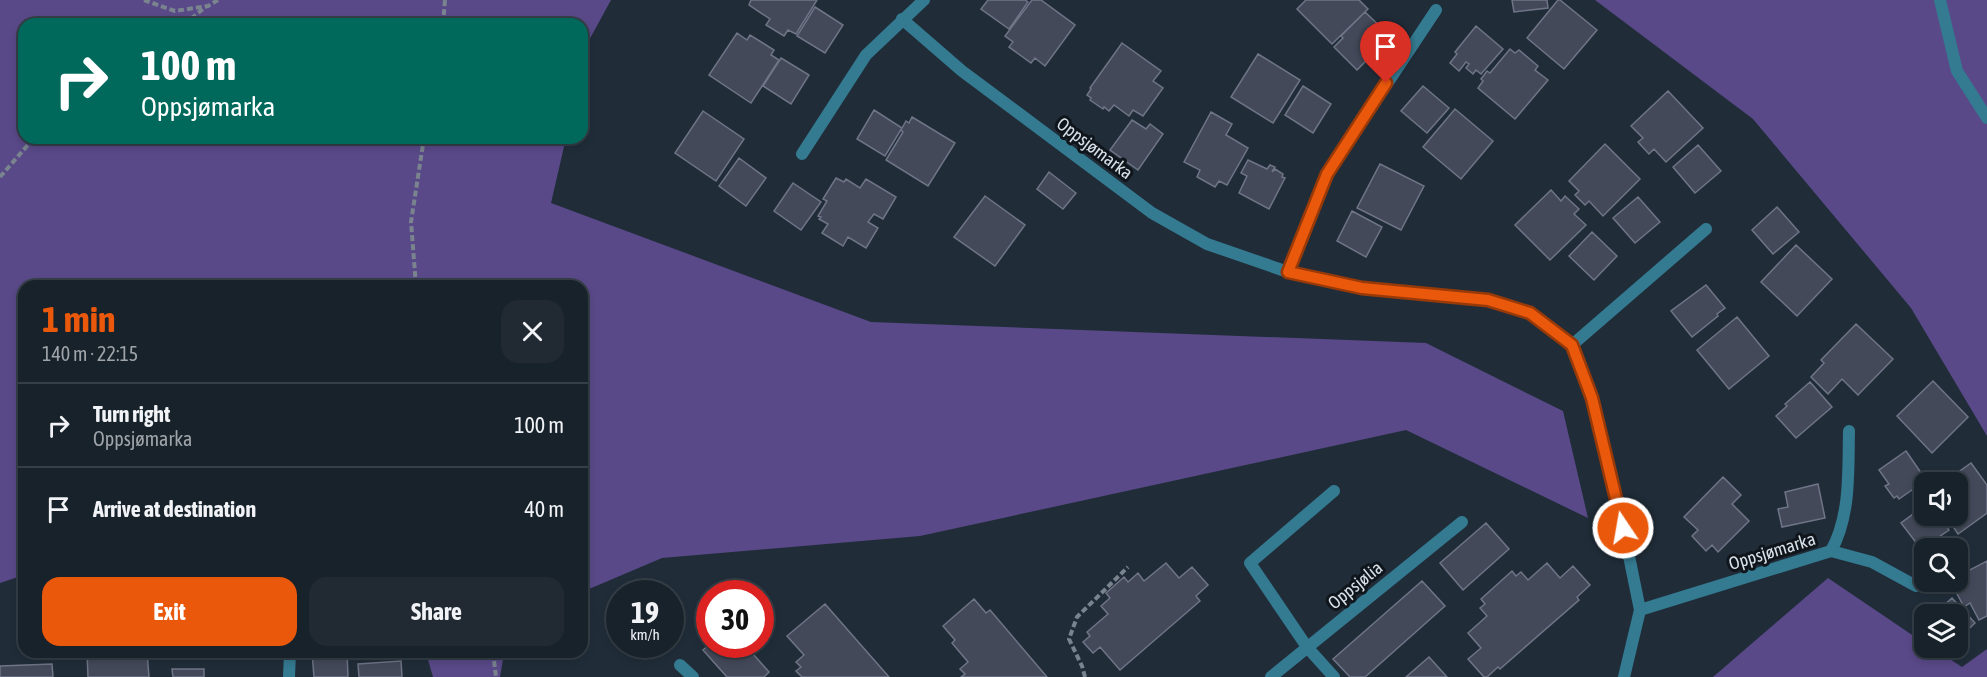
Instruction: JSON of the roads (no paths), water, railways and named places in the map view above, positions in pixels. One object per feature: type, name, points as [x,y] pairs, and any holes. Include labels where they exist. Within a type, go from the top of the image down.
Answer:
[{"type":"street","points":[[802,154],[866,55],[924,0]]},
{"type":"street","points":[[1940,0],[1957,71],[1987,118]]},
{"type":"street","points":[[1288,272],[1327,174],[1436,10]]},
{"type":"street","name":"Oppsjømarka","points":[[902,19],[962,71],[1152,213],[1207,244],[1288,272],[1362,288],[1488,300],[1530,313],[1572,345]]},
{"type":"street","points":[[1624,677],[1640,610],[1619,507],[1592,398],[1572,345],[1706,229]]},
{"type":"street","name":"Oppsjømarka","points":[[1640,610],[1832,551],[1839,537],[1846,502],[1849,431]]},
{"type":"street","points":[[1334,491],[1250,563],[1308,647],[1334,677]]},
{"type":"street","name":"Oppsjølia","points":[[1271,677],[1462,522]]},
{"type":"street","points":[[1832,551],[1872,562],[1914,585]]},
{"type":"street","points":[[290,658],[290,677]]},
{"type":"street","points":[[680,665],[693,677]]}]
